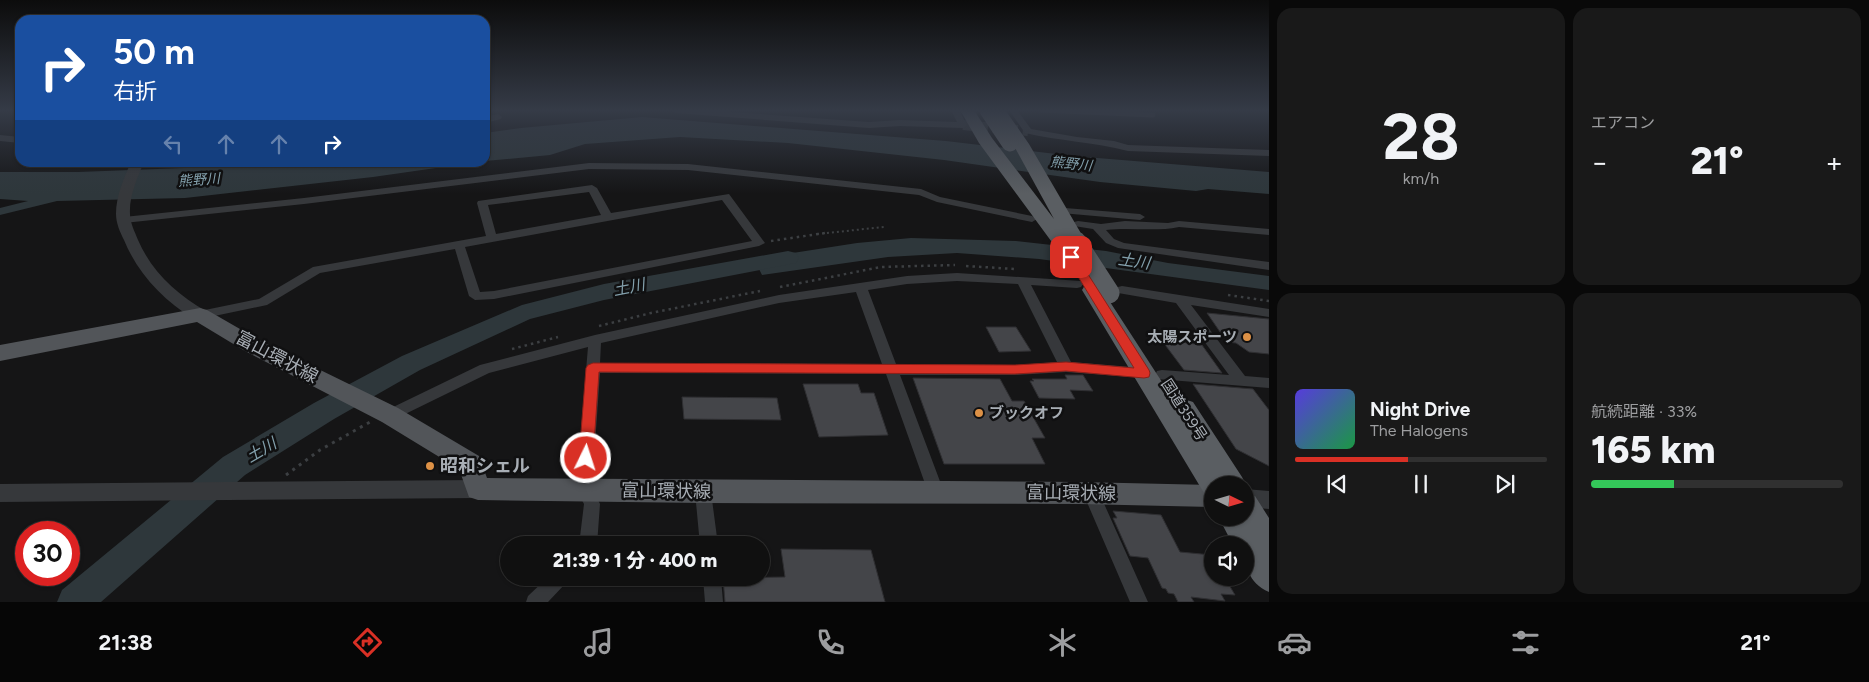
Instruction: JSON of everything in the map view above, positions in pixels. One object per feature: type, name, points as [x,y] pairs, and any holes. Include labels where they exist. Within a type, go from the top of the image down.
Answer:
[{"type":"highway","points":[[984,138],[1045,208]]},
{"type":"highway","points":[[996,138],[1045,208]]},
{"type":"highway","points":[[1004,138],[1045,208]]},
{"type":"highway","points":[[1017,138],[1021,144],[1045,208]]},
{"type":"highway","name":"国道359号","points":[[1045,208],[1072,236],[1100,289],[1153,374],[1209,476]]},
{"type":"highway","name":"国道359号","points":[[1153,374],[1226,476]]},
{"type":"highway","points":[[1254,520],[1269,544]]},
{"type":"highway","points":[[1239,526],[1269,577]]},
{"type":"main road","points":[[0,353],[200,315]]},
{"type":"main road","name":"富山環状線","points":[[200,315],[253,346],[386,413],[470,463],[478,489],[704,492],[1091,493],[1204,496]]},
{"type":"street","points":[[1,138],[15,140]]},
{"type":"street","points":[[1067,138],[1114,144],[1128,148],[1269,153]]},
{"type":"street","points":[[1085,138],[1269,144]]},
{"type":"street","points":[[123,218],[304,201],[541,170],[618,165],[707,168],[921,192],[937,199],[1164,219],[1178,224],[1269,232]]},
{"type":"street","points":[[136,167],[127,189],[123,218],[133,246],[152,276],[189,309],[200,315],[263,302],[317,270],[459,244],[492,238],[608,218],[725,196],[759,243],[504,293],[475,296],[459,244]]},
{"type":"street","points":[[492,238],[482,203],[592,188],[608,218]]},
{"type":"street","points":[[1072,236],[1096,226],[1125,224],[1168,226],[1178,224]]},
{"type":"street","points":[[1096,226],[1110,241],[1122,246],[1269,266]]},
{"type":"street","points":[[1021,275],[1066,367]]},
{"type":"street","points":[[386,413],[486,369],[594,334],[860,286],[907,280],[1021,275],[1100,289],[1269,313]]},
{"type":"street","points":[[860,286],[936,492]]},
{"type":"street","points":[[1181,300],[1240,380]]},
{"type":"street","points":[[589,536],[592,504],[584,489],[594,334]]},
{"type":"street","points":[[593,368],[1015,370],[1066,367],[1269,383]]},
{"type":"street","points":[[0,493],[478,489]]},
{"type":"street","points":[[704,492],[708,536]]},
{"type":"street","points":[[1091,493],[1139,602]]},
{"type":"street","points":[[1254,499],[1269,500]]},
{"type":"street","points":[[535,602],[551,586]]},
{"type":"street","points":[[713,586],[714,602]]},
{"type":"path","points":[[759,243],[844,230],[884,227]]},
{"type":"path","points":[[776,288],[882,267],[946,265],[1008,268],[1021,275]]},
{"type":"path","points":[[594,334],[651,313],[766,290]]},
{"type":"path","points":[[1222,294],[1269,300]]},
{"type":"path","points":[[507,350],[565,335]]},
{"type":"path","points":[[256,492],[320,450],[386,413]]},
{"type":"water","points":[[490,138],[665,138],[585,144],[550,155],[490,161]]},
{"type":"water","name":"熊野川","points":[[700,138],[909,138],[1073,156],[1269,172],[1269,194],[1208,189],[1196,191],[1100,182],[944,160],[788,143]]},
{"type":"water","name":"熊野川","points":[[209,167],[443,167],[373,177],[185,198],[57,201],[0,215],[0,208],[28,201],[0,199],[0,172],[78,172]]},
{"type":"water","points":[[911,238],[1016,241],[1106,251],[1168,263],[1269,276],[1269,290],[1039,259],[957,253],[888,257],[762,275],[754,259],[857,243]]},
{"type":"building","name":"太陽スポーツ","points":[[1207,313],[1269,319],[1269,354],[1249,352],[1236,343],[1227,342]]},
{"type":"building","points":[[986,327],[1016,327],[1031,351],[999,352]]},
{"type":"building","points":[[1167,340],[1202,345],[1222,373],[1184,370],[1163,342],[1169,343]]},
{"type":"building","points":[[1065,375],[1083,375],[1093,391],[1070,390],[1075,399],[1039,398],[1030,381],[1034,381],[1032,379],[1067,379]]},
{"type":"building","name":"ブックオフ","points":[[913,378],[1000,379],[1012,401],[1024,401],[1045,438],[1032,438],[1045,464],[944,464]]},
{"type":"building","points":[[803,384],[858,384],[861,393],[874,393],[888,435],[819,437]]},
{"type":"building","points":[[1193,384],[1253,389],[1269,410],[1269,466],[1236,449]]},
{"type":"building","points":[[682,397],[777,398],[781,420],[684,419]]},
{"type":"building","points":[[1113,511],[1161,515],[1180,552],[1204,554],[1204,586],[1230,586],[1235,595],[1221,594],[1225,601],[1191,597],[1194,602],[1178,602],[1174,594],[1168,593],[1166,589],[1162,588],[1148,558],[1130,556],[1113,518],[1117,518]]},
{"type":"building","points":[[781,549],[871,550],[885,602],[725,602],[724,586],[770,586],[770,577],[785,577]]},
{"type":"waterway","name":"土川","points":[[75,602],[234,466],[324,411],[411,363],[522,313],[604,292],[788,258]]},
{"type":"place","name":"太陽スポーツ","points":[[1247,337]]},
{"type":"place","name":"ブックオフ","points":[[979,413]]},
{"type":"place","name":"昭和シェル","points":[[430,466]]},
{"type":"route","points":[[586,458],[593,368],[1015,370],[1066,367],[1144,373],[1071,257]]}]
